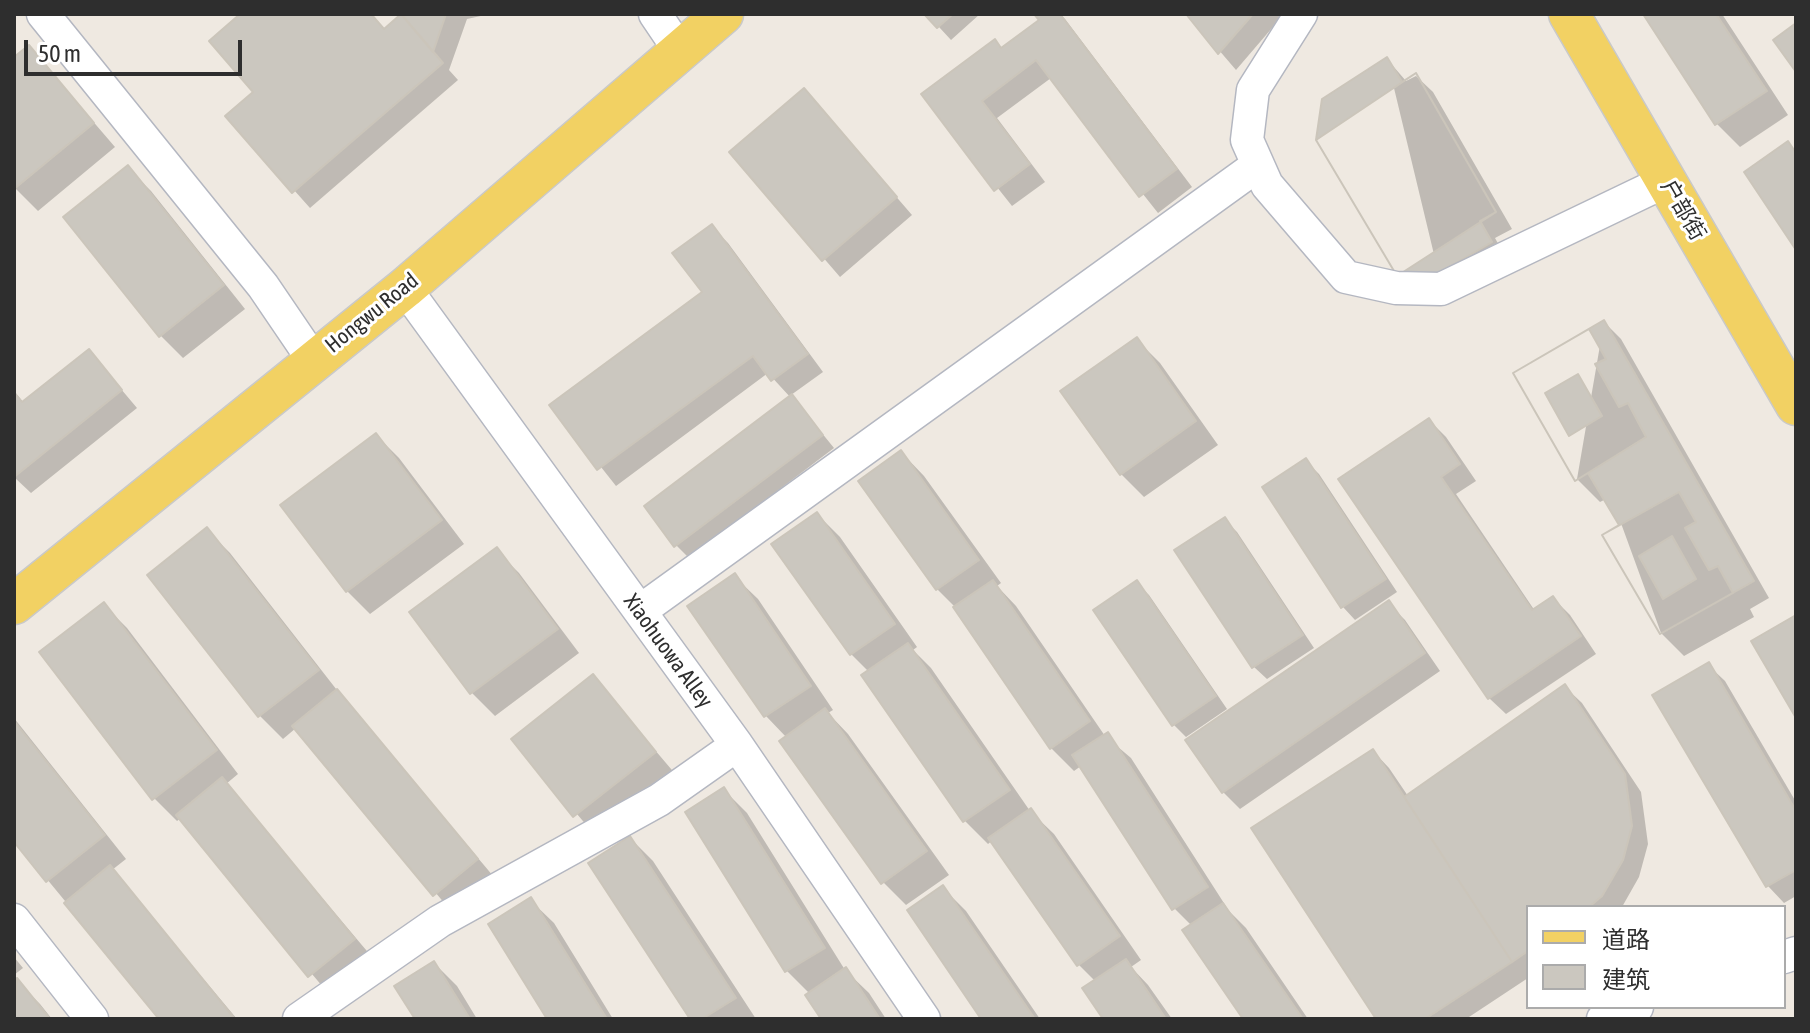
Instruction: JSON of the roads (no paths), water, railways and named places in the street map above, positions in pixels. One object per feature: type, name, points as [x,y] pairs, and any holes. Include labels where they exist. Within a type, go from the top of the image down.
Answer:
[{"type":"main road","name":"Hongwu Road","points":[[14,604],[405,288],[723,14]]},
{"type":"main road","name":"户部街","points":[[1569,14],[1796,405]]},
{"type":"street","points":[[43,14],[263,286],[314,361]]},
{"type":"street","points":[[655,14],[680,51]]},
{"type":"street","points":[[1301,14],[1253,90],[1247,140],[1267,185],[1346,277],[1396,288],[1441,289],[1666,181]]},
{"type":"street","points":[[640,611],[1258,165]]},
{"type":"street","name":"Xiaohuowa Alley","points":[[405,288],[737,745],[924,1019]]},
{"type":"street","points":[[299,1019],[440,921],[659,800],[737,745]]},
{"type":"street","points":[[14,920],[92,1019]]},
{"type":"street","points":[[1603,1019],[1631,1009]]}]
